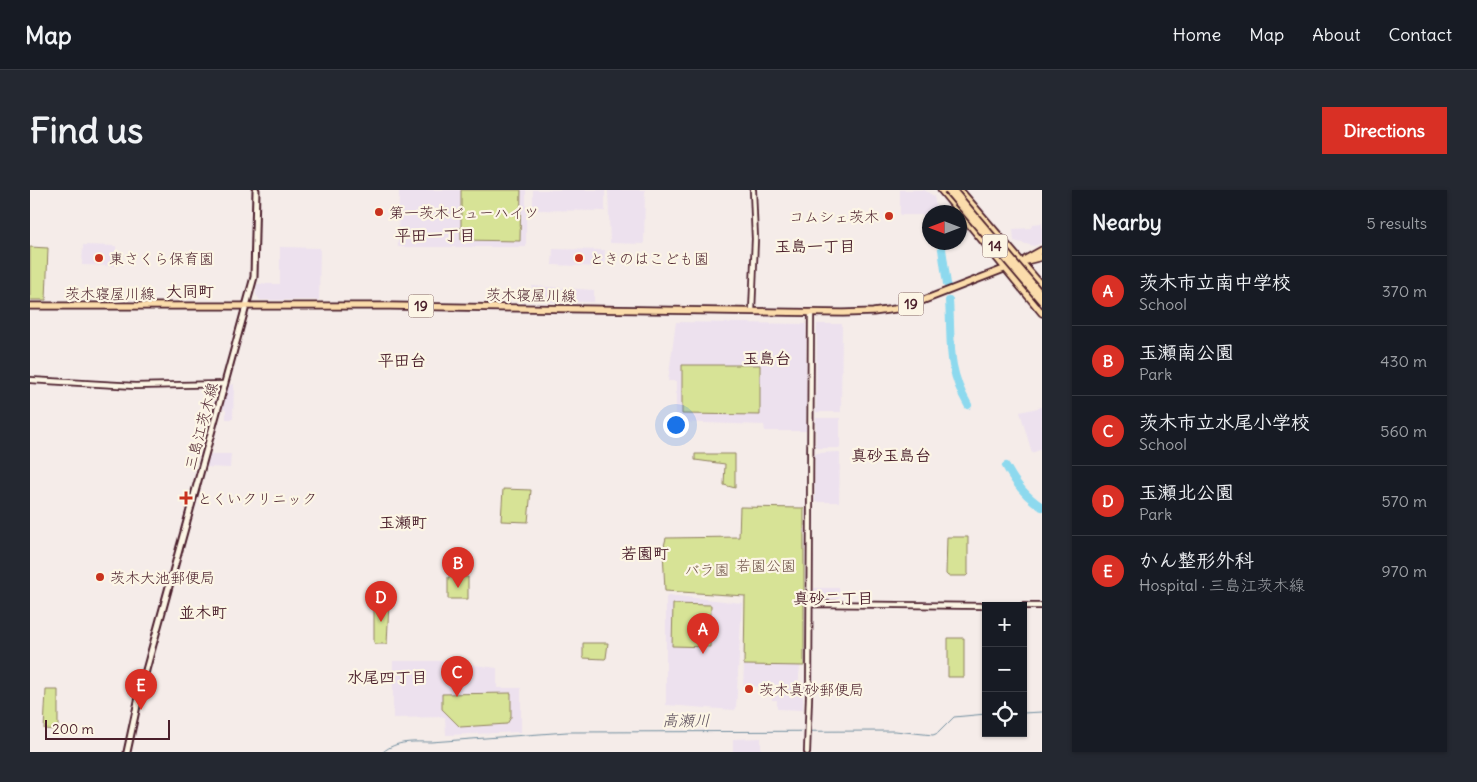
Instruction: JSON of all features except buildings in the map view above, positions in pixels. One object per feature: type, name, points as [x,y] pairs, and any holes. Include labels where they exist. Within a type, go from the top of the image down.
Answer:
[{"type":"main road","name":"三島江茨木線","points":[[127,752],[140,692],[247,305],[255,267],[256,190]]},
{"type":"main road","name":"14","points":[[941,190],[1005,268]]},
{"type":"main road","name":"14","points":[[947,190],[1042,302]]},
{"type":"main road","name":"14","points":[[953,190],[1042,295]]},
{"type":"main road","name":"14","points":[[961,191],[1022,262]]},
{"type":"main road","name":"茨木寝屋川線","points":[[1022,262],[1042,250]]},
{"type":"main road","name":"茨木寝屋川線","points":[[30,306],[390,306],[863,312],[896,309],[919,302],[1005,268],[1042,257]]},
{"type":"main road","points":[[1022,262],[1042,286]]},
{"type":"main road","points":[[1005,268],[1042,313]]},
{"type":"street","points":[[752,311],[755,239],[753,190]]},
{"type":"street","points":[[807,752],[810,604],[811,312]]},
{"type":"street","points":[[30,380],[134,386],[225,384]]},
{"type":"street","points":[[810,604],[982,606]]},
{"type":"street","points":[[1027,606],[1042,606]]},
{"type":"shaded area","points":[[399,190],[526,190],[526,247],[398,247]]},
{"type":"shaded area","points":[[533,190],[605,190],[605,211],[533,210]]},
{"type":"shaded area","points":[[608,190],[645,190],[644,244],[610,243]]},
{"type":"shaded area","points":[[900,190],[924,190],[934,196],[936,205],[922,205],[922,215],[900,215]]},
{"type":"shaded area","points":[[1042,223],[1042,243],[1034,246],[1014,241],[1013,229],[1031,228],[1032,224]]},
{"type":"shaded area","points":[[83,245],[116,246],[116,266],[82,265]]},
{"type":"shaded area","points":[[280,247],[320,248],[319,300],[260,300],[256,295],[257,284],[280,284]]},
{"type":"shaded area","name":"ときのはこども園","points":[[553,249],[605,250],[604,267],[552,265]]},
{"type":"shaded area","points":[[532,286],[594,290],[594,302],[531,301]]},
{"type":"shaded area","points":[[676,322],[806,324],[806,431],[765,431],[764,425],[676,422],[676,381],[668,381]]},
{"type":"shaded area","points":[[817,324],[842,324],[841,412],[816,412]]},
{"type":"shaded area","points":[[234,384],[233,419],[226,419],[226,410],[221,408],[227,386]]},
{"type":"shaded area","points":[[1042,407],[1042,449],[1032,453],[1020,412]]},
{"type":"shaded area","points":[[816,418],[840,418],[839,448],[818,448],[816,446]]},
{"type":"shaded area","points":[[838,452],[840,454],[839,502],[815,502],[815,455],[817,453]]},
{"type":"shaded area","points":[[208,454],[231,454],[230,468],[205,467]]},
{"type":"shaded area","points":[[814,588],[839,588],[837,602],[818,602],[814,599]]},
{"type":"shaded area","points":[[668,595],[742,603],[736,709],[666,705],[666,598]]},
{"type":"shaded area","points":[[393,661],[445,661],[497,668],[497,688],[521,688],[521,732],[446,735],[445,717],[393,718]]},
{"type":"shaded area","points":[[744,665],[800,666],[798,687],[803,687],[803,710],[777,709],[777,700],[772,700],[772,687],[743,686]]},
{"type":"shaded area","points":[[761,738],[761,752],[733,752],[733,739]]},
{"type":"green space","points":[[461,190],[521,190],[520,241],[461,240]]},
{"type":"green space","points":[[30,247],[48,248],[46,300],[30,300]]},
{"type":"green space","points":[[682,365],[760,365],[760,415],[682,414]]},
{"type":"green space","points":[[695,454],[735,454],[735,488],[724,485],[725,464],[695,460]]},
{"type":"green space","points":[[503,489],[531,490],[528,522],[501,521]]},
{"type":"green space","name":"若園公園","points":[[740,507],[804,508],[804,666],[744,665],[745,596],[665,591],[663,550],[666,538],[739,537]]},
{"type":"green space","points":[[947,537],[968,537],[968,574],[966,576],[948,576],[946,574]]},
{"type":"green space","points":[[448,577],[468,577],[468,599],[448,599]]},
{"type":"green space","points":[[375,601],[389,602],[387,644],[375,644],[374,642]]},
{"type":"green space","points":[[673,604],[711,605],[710,647],[672,646]]},
{"type":"green space","points":[[948,638],[964,638],[964,677],[948,677]]},
{"type":"green space","points":[[583,643],[608,643],[606,658],[583,658]]},
{"type":"green space","points":[[46,690],[58,690],[58,730],[44,729]]},
{"type":"green space","points":[[511,693],[511,717],[507,724],[460,727],[442,709],[442,694]]},
{"type":"waterway","points":[[942,250],[947,284]]},
{"type":"waterway","points":[[949,301],[953,366],[956,378],[968,405]]},
{"type":"waterway","points":[[1006,466],[1021,489],[1042,507]]},
{"type":"waterway","name":"高瀬川","points":[[1027,713],[1042,712]]},
{"type":"waterway","name":"高瀬川","points":[[383,752],[394,745],[406,742],[431,742],[567,732],[895,731],[933,735],[938,733],[954,717],[982,714]]},
{"type":"place","name":"第一茨木ビューハイツ","points":[[379,212]]},
{"type":"place","name":"コムシェ茨木","points":[[889,216]]},
{"type":"place","name":"東さくら保育園","points":[[99,258]]},
{"type":"place","name":"ときのはこども園","points":[[579,258]]},
{"type":"place","name":"とくいクリニック","points":[[186,498]]},
{"type":"place","name":"茨木大池郵便局","points":[[100,577]]},
{"type":"place","name":"玉瀬南公園","points":[[458,588]]},
{"type":"place","name":"玉瀬北公園","points":[[381,622]]},
{"type":"place","name":"茨木市立南中学校","points":[[703,654]]},
{"type":"place","name":"茨木真砂郵便局","points":[[749,689]]},
{"type":"place","name":"茨木市立水尾小学校","points":[[457,697]]},
{"type":"place","name":"かん整形外科","points":[[141,710]]},
{"type":"district","name":"平田一丁目","points":[[435,235]]},
{"type":"district","name":"玉島一丁目","points":[[815,246]]},
{"type":"district","name":"大同町","points":[[190,291]]},
{"type":"district","name":"玉島台","points":[[767,358]]},
{"type":"district","name":"平田台","points":[[402,360]]},
{"type":"district","name":"真砂玉島台","points":[[891,455]]},
{"type":"district","name":"玉瀬町","points":[[403,522]]},
{"type":"district","name":"若園町","points":[[645,553]]},
{"type":"district","name":"真砂二丁目","points":[[833,598]]},
{"type":"district","name":"並木町","points":[[203,612]]},
{"type":"district","name":"水尾四丁目","points":[[387,677]]},
{"type":"park label","name":"バラ園","points":[[707,569]]}]
